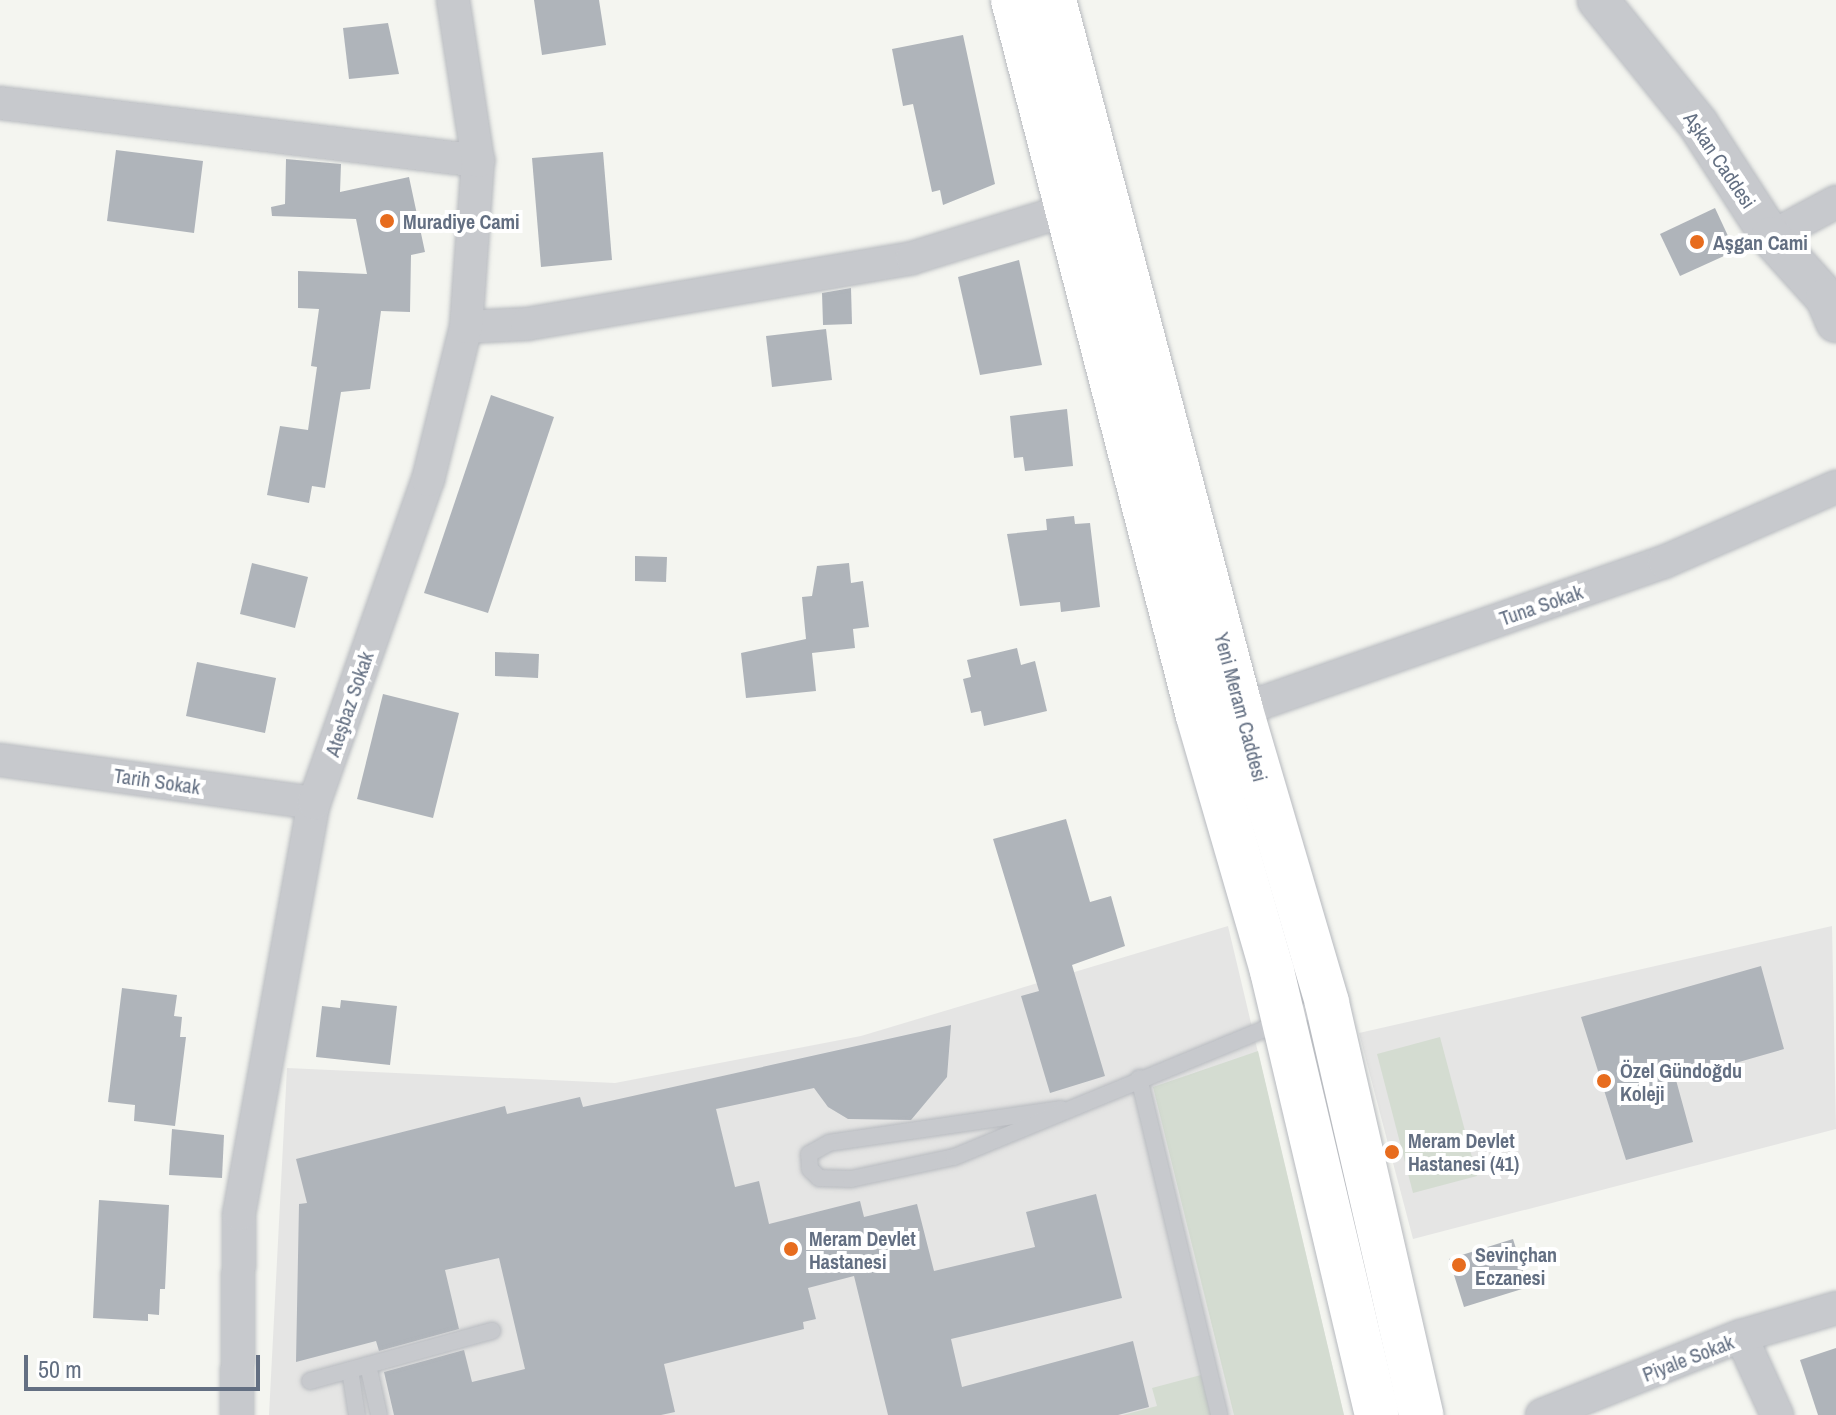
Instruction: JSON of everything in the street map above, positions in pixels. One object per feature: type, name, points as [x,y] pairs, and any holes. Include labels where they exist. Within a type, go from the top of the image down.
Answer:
[{"type":"main road","points":[[1013,0],[1282,1021],[1377,1415]]},
{"type":"main road","name":"Yeni Meram Caddesi","points":[[1054,0],[1241,710],[1327,1003],[1421,1415]]},
{"type":"street","name":"Ateşbaz Sokak","points":[[237,1415],[239,1214],[314,803],[428,480],[466,327],[478,161],[453,0]]},
{"type":"street","name":"Aşkan Caddesi","points":[[1598,0],[1698,124],[1771,237],[1826,298],[1836,322]]},
{"type":"street","points":[[0,103],[478,161]]},
{"type":"street","points":[[1771,237],[1836,202]]},
{"type":"street","points":[[466,327],[527,324],[912,258],[1070,209]]},
{"type":"street","name":"Tuna Sokak","points":[[1241,710],[1664,562],[1836,487]]},
{"type":"street","name":"Tarih Sokak","points":[[0,760],[314,803]]},
{"type":"street","name":"Piyale Sokak","points":[[1542,1415],[1741,1336],[1836,1308]]},
{"type":"street","points":[[1741,1336],[1777,1415]]},
{"type":"lane","points":[[1061,1109],[829,1143],[809,1154],[810,1169],[832,1180],[935,1162],[1327,1003]]},
{"type":"lane","points":[[1139,1078],[1219,1415]]},
{"type":"lane","points":[[310,1381],[492,1331]]},
{"type":"lane","points":[[368,1365],[379,1415]]},
{"type":"lane","points":[[350,1370],[357,1415]]},
{"type":"shaded area","name":"Meram Devlet Hastanesi","points":[[1228,926],[1344,1415],[269,1415],[287,1068],[615,1083],[861,1036]]},
{"type":"shaded area","name":"Özel Gündoğdu Koleji","points":[[1832,926],[1836,1129],[1413,1239],[1359,1033]]},
{"type":"shaded area","points":[[1440,1037],[1477,1176],[1413,1193],[1377,1054]]},
{"type":"shaded area","points":[[1258,1051],[1344,1415],[1234,1415],[1153,1087]]},
{"type":"shaded area","points":[[1201,1375],[1211,1415],[1123,1415],[1157,1406],[1152,1388]]},
{"type":"building","points":[[534,0],[599,0],[606,45],[542,55]]},
{"type":"building","points":[[388,23],[399,74],[349,79],[343,28]]},
{"type":"building","points":[[963,35],[995,184],[943,205],[940,190],[932,192],[913,104],[903,106],[892,49]]},
{"type":"building","points":[[116,150],[203,161],[194,233],[107,221]]},
{"type":"building","points":[[603,152],[612,260],[541,267],[532,158]]},
{"type":"building","points":[[286,159],[341,164],[340,192],[409,177],[425,252],[411,255],[410,312],[381,311],[370,389],[341,392],[325,488],[312,486],[309,503],[267,495],[280,426],[308,430],[317,367],[311,366],[319,309],[298,308],[298,271],[367,274],[356,219],[272,216],[271,207],[285,204]]},
{"type":"building","name":"Aşgan Cami","points":[[1715,208],[1735,251],[1680,276],[1660,234]]},
{"type":"building","points":[[1019,260],[1042,365],[980,375],[958,277]]},
{"type":"building","points":[[851,288],[852,324],[823,325],[822,293]]},
{"type":"building","points":[[826,329],[832,380],[772,387],[766,336]]},
{"type":"building","points":[[491,395],[554,417],[488,613],[424,593]]},
{"type":"building","points":[[1067,409],[1073,466],[1025,471],[1023,457],[1014,458],[1010,416]]},
{"type":"building","points":[[1074,516],[1075,524],[1090,523],[1100,607],[1061,612],[1060,602],[1020,606],[1007,534],[1047,530],[1046,519]]},
{"type":"building","points":[[635,556],[667,557],[666,582],[635,581]]},
{"type":"building","points":[[252,563],[308,577],[295,628],[240,614]]},
{"type":"building","points":[[849,563],[851,583],[863,581],[869,627],[853,629],[855,648],[812,653],[816,691],[746,698],[741,653],[806,639],[802,597],[812,596],[817,566]]},
{"type":"building","points":[[1017,648],[1021,665],[1035,661],[1047,711],[984,726],[981,711],[971,713],[963,679],[971,677],[967,660]]},
{"type":"building","points":[[495,652],[539,654],[538,678],[495,676]]},
{"type":"building","points":[[197,662],[276,678],[265,733],[186,716]]},
{"type":"building","points":[[383,694],[459,713],[433,818],[357,799]]},
{"type":"building","points":[[1066,819],[1090,902],[1111,896],[1125,946],[1072,965],[1105,1076],[1050,1093],[1021,996],[1039,991],[993,839]]},
{"type":"building","points":[[1761,966],[1784,1049],[1676,1080],[1693,1142],[1626,1160],[1581,1017]]},
{"type":"building","points":[[122,988],[177,995],[174,1016],[182,1017],[180,1037],[186,1037],[175,1126],[134,1121],[135,1105],[108,1102]]},
{"type":"building","points":[[341,1000],[397,1006],[390,1065],[316,1057],[322,1006],[340,1008]]},
{"type":"building","points":[[951,1025],[947,1077],[911,1120],[848,1119],[828,1107],[814,1088],[716,1109],[735,1187],[759,1181],[769,1224],[860,1201],[864,1217],[917,1204],[934,1271],[1035,1247],[1026,1212],[1096,1194],[1122,1298],[951,1339],[962,1387],[1133,1341],[1149,1407],[1118,1415],[888,1415],[854,1276],[808,1288],[816,1319],[803,1322],[804,1329],[664,1364],[675,1412],[661,1415],[394,1415],[384,1372],[464,1350],[472,1382],[525,1369],[499,1258],[445,1270],[459,1329],[379,1351],[376,1341],[296,1362],[299,1204],[307,1203],[296,1159],[505,1106],[507,1114],[580,1097],[583,1107]]},
{"type":"building","points":[[172,1129],[224,1135],[222,1178],[169,1175]]},
{"type":"building","points":[[99,1200],[169,1205],[165,1289],[160,1289],[159,1315],[148,1314],[148,1321],[93,1318]]},
{"type":"building","points":[[1513,1239],[1528,1287],[1464,1307],[1449,1259]]},
{"type":"building","points":[[1836,1348],[1836,1415],[1818,1415],[1800,1360]]},
{"type":"place","name":"Muradiye Cami","points":[[387,221]]},
{"type":"place","name":"Aşgan Cami","points":[[1697,242]]},
{"type":"place","name":"Özel Gündoğdu Koleji","points":[[1604,1081]]},
{"type":"place","name":"Meram Devlet Hastanesi (41)","points":[[1392,1152]]},
{"type":"place","name":"Meram Devlet Hastanesi","points":[[791,1249]]},
{"type":"place","name":"Sevinçhan Eczanesi","points":[[1459,1265]]}]
